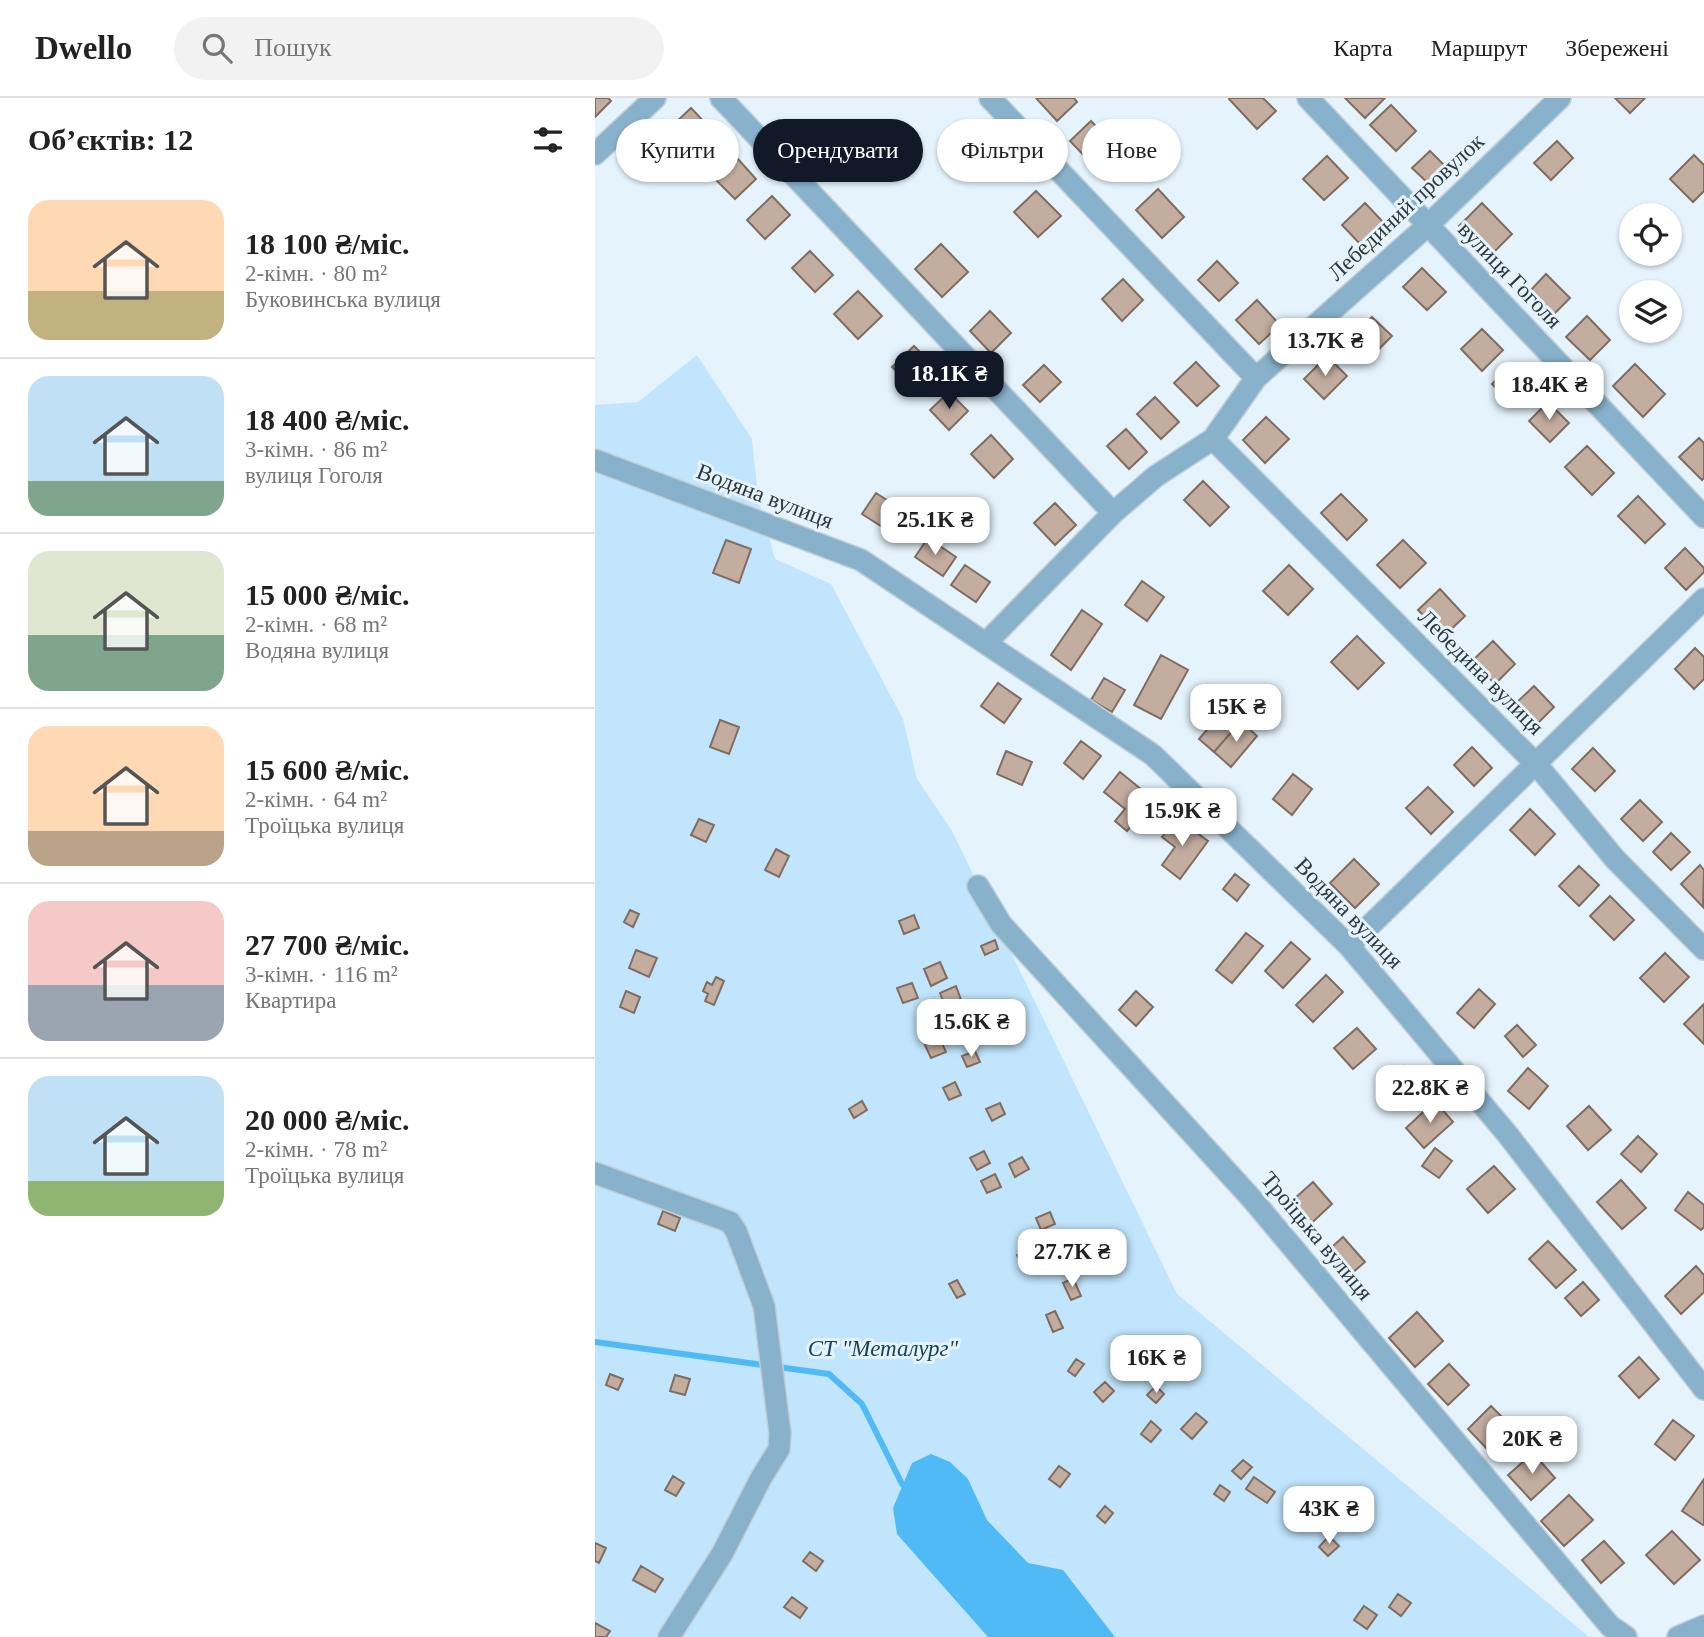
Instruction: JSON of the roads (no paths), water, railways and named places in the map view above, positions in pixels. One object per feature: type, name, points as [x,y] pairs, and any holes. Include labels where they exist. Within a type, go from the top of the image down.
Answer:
[{"type":"street","points":[[595,154],[655,98]]},
{"type":"street","points":[[721,98],[1113,513]]},
{"type":"street","points":[[990,98],[1256,378]]},
{"type":"street","name":"вулиця Гоголя","points":[[1308,98],[1704,517]]},
{"type":"street","name":"Лебединий провулок","points":[[986,643],[1113,513],[1156,476],[1213,439],[1256,378],[1427,226],[1560,98]]},
{"type":"street","name":"Лебедина вулиця","points":[[1213,439],[1537,765],[1615,859],[1704,949]]},
{"type":"street","name":"Водяна вулиця","points":[[595,460],[862,560],[1153,755],[1349,946],[1508,1135],[1704,1389]]},
{"type":"street","points":[[1349,946],[1704,600]]},
{"type":"street","name":"Троїцька вулиця","points":[[978,886],[1001,923],[1252,1199],[1618,1631]]},
{"type":"street","points":[[595,1173],[730,1222],[736,1231],[764,1306],[780,1433],[779,1449],[722,1554],[669,1637]]},
{"type":"street","points":[[1678,1637],[1704,1626]]},
{"type":"water","points":[[931,1454],[950,1462],[968,1479],[987,1520],[1028,1563],[1063,1570],[1115,1637],[988,1637],[897,1534],[893,1508],[912,1463]]},
{"type":"waterway","points":[[595,1342],[829,1374],[862,1404],[902,1484],[908,1489]]},
{"type":"park label","name":"СТ \"Металург\"","points":[[883,1348]]}]
